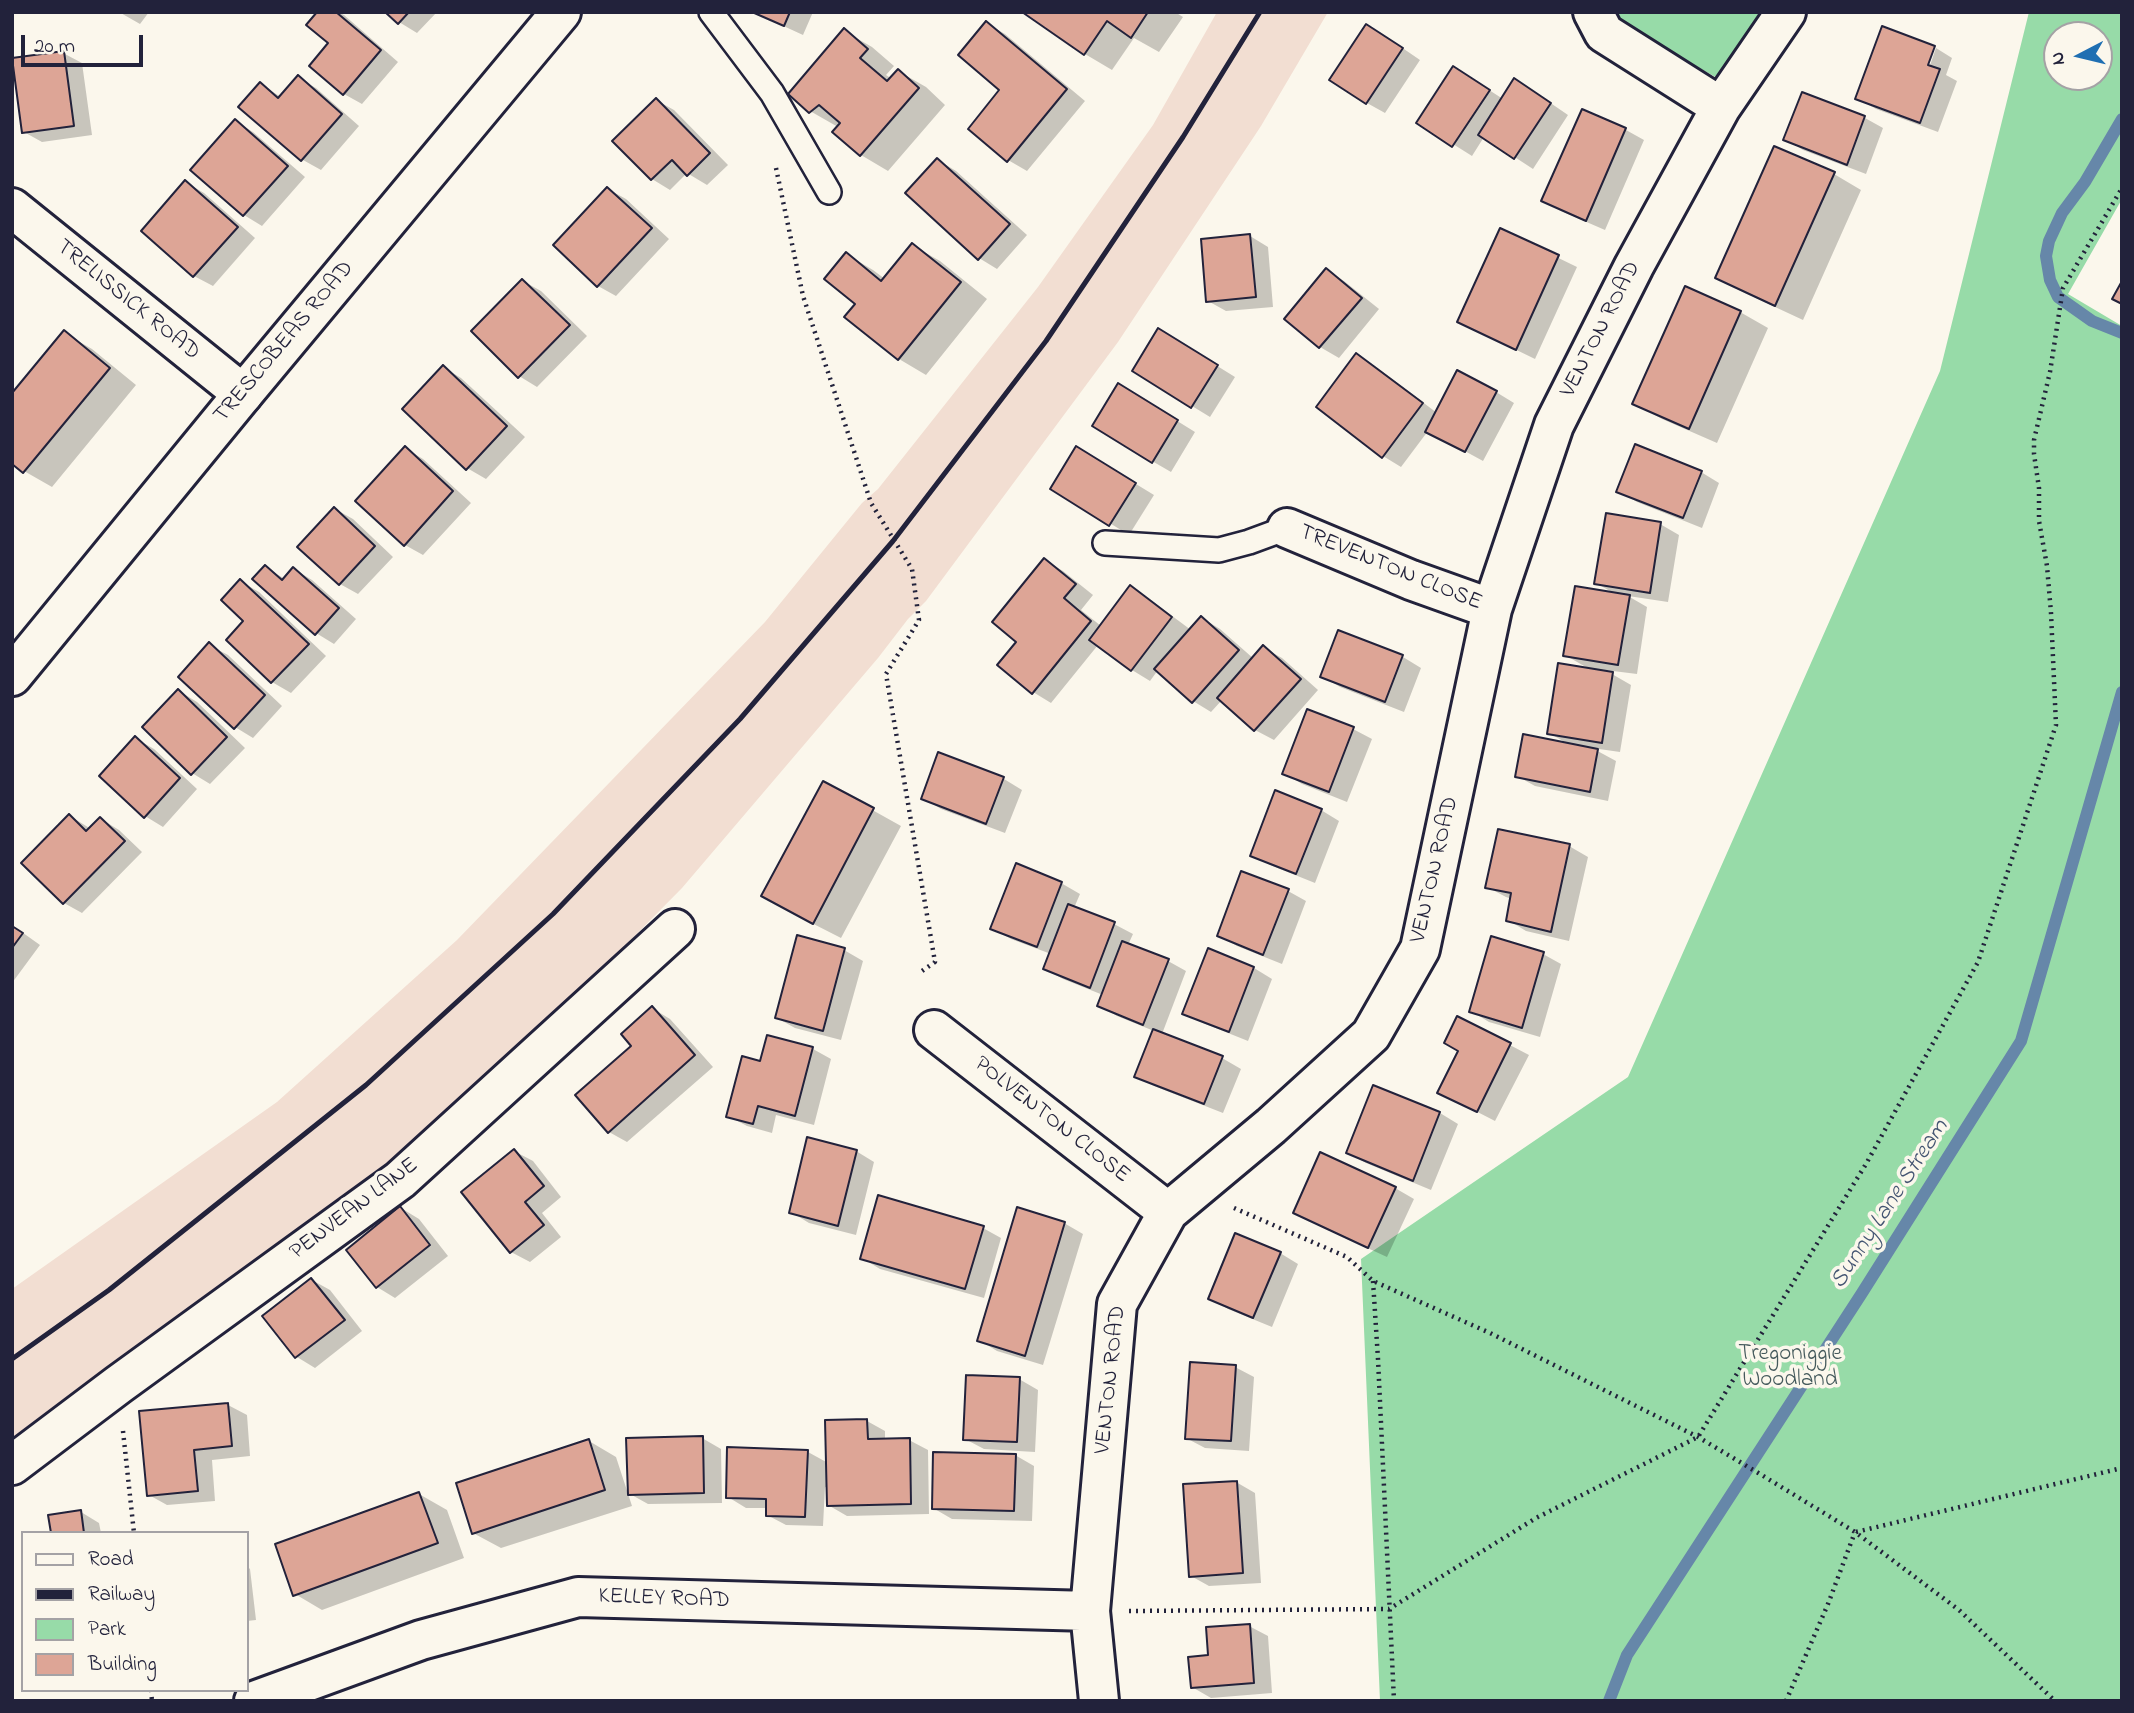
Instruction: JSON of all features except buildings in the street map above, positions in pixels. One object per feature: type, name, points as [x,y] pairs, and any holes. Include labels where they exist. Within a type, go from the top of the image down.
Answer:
[{"type":"street","name":"TRESCOBEAS ROAD","points":[[12,676],[561,12]]},
{"type":"street","points":[[1593,12],[1604,33],[1721,107]]},
{"type":"street","name":"VENTON ROAD","points":[[1099,1701],[1090,1611],[1117,1304],[1182,1201],[1271,1126],[1371,1035],[1420,949],[1492,610],[1553,425],[1634,266],[1721,107],[1786,12]]},
{"type":"street","name":"TRELISSICK ROAD","points":[[12,208],[243,394]]},
{"type":"street","name":"TREVENTON CLOSE","points":[[1287,528],[1411,580],[1492,610]]},
{"type":"street","name":"PENVEAN LANE","points":[[12,1465],[400,1180],[675,929]]},
{"type":"street","name":"POLVENTON CLOSE","points":[[934,1030],[1182,1201]]},
{"type":"street","name":"KELLEY ROAD","points":[[254,1701],[422,1640],[578,1597],[1090,1611]]},
{"type":"lane","points":[[711,12],[772,93],[829,192]]},
{"type":"lane","points":[[1105,543],[1219,550],[1287,528]]},
{"type":"path","points":[[775,161],[803,296],[871,503],[912,569],[919,620],[886,674],[936,962],[922,971]]},
{"type":"path","points":[[1090,1611],[1389,1609],[1536,1518],[1698,1437],[1866,1164],[1978,962],[2056,725],[2051,613],[2047,566],[2039,521],[2034,440],[2050,372],[2063,288],[2122,188]]},
{"type":"path","points":[[1182,1201],[1212,1198],[1348,1257],[1373,1281],[1490,1333],[1698,1437],[1856,1532],[1959,1610],[2055,1701]]},
{"type":"path","points":[[1373,1281],[1394,1701]]},
{"type":"path","points":[[118,1385],[134,1531]]},
{"type":"path","points":[[1856,1532],[2122,1468]]},
{"type":"path","points":[[1786,1701],[1856,1532]]},
{"type":"shaded area","points":[[1217,12],[1328,12],[1261,126],[1118,342],[926,601],[682,888],[524,1048],[287,1253],[12,1456],[12,1289],[277,1102],[457,940],[765,622],[862,503],[878,489],[1038,287],[1153,125]]},
{"type":"green space","points":[[1613,12],[1774,12],[1719,79],[1616,21]]},
{"type":"green space","name":"Tregoniggie Woodland","points":[[2029,12],[2122,12],[2122,199],[2068,294],[2122,326],[2122,1701],[1380,1701],[1361,1259],[1628,1077],[1940,371]]},
{"type":"waterway","name":"Sunny Lane Stream","points":[[2122,119],[2085,182],[2062,213],[2049,241],[2046,256],[2050,280],[2058,297],[2092,321],[2122,333]]},
{"type":"waterway","name":"Sunny Lane Stream","points":[[1609,1701],[1627,1655],[1862,1293],[2021,1041],[2122,692]]},
{"type":"railway","points":[[12,1359],[109,1290],[366,1085],[553,914],[740,719],[893,541],[1046,341],[1183,137],[1260,12]]}]
